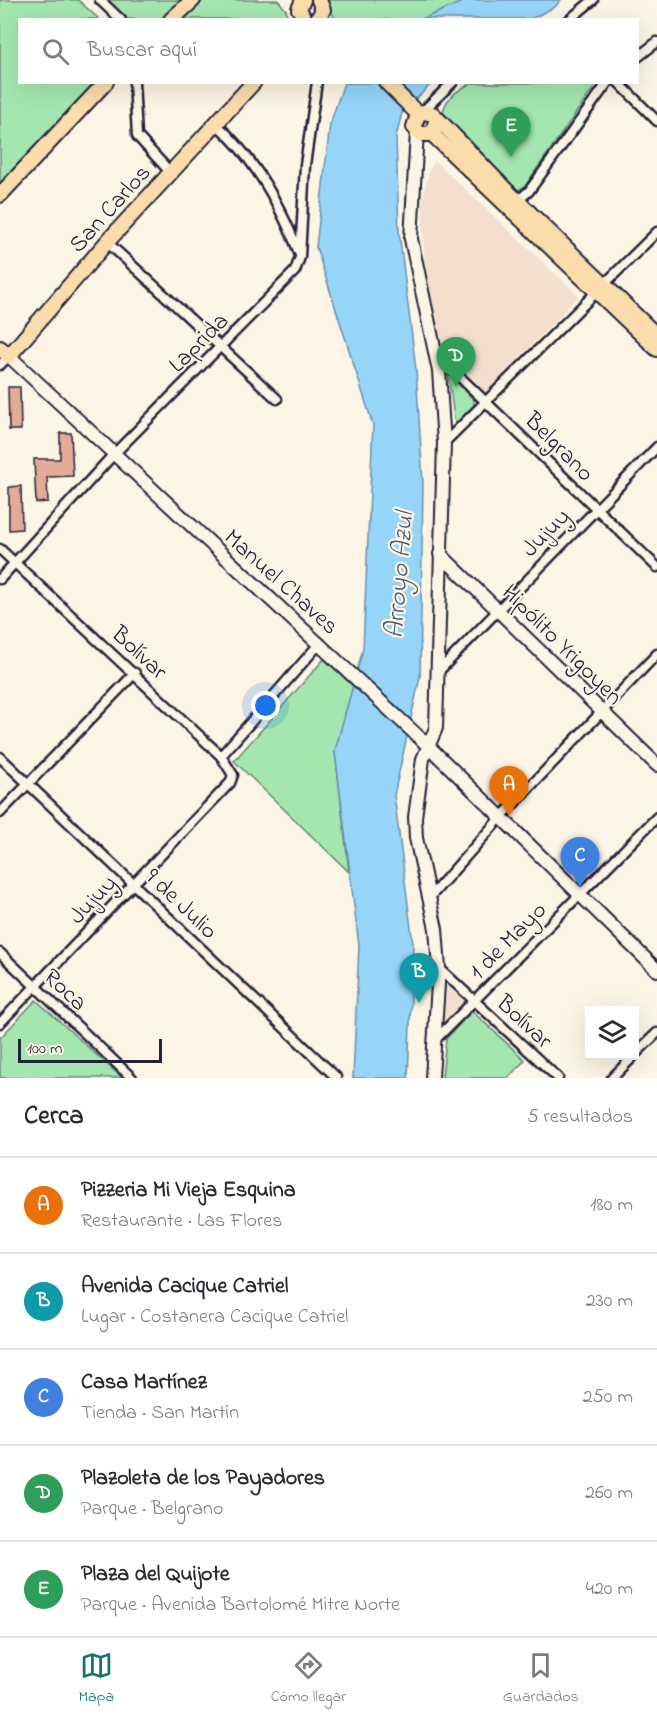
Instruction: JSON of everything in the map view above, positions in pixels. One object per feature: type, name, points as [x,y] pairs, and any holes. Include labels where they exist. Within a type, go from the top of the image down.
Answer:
[{"type":"main road","points":[[173,18],[193,0]]},
{"type":"main road","points":[[0,195],[104,84]]},
{"type":"main road","name":"San Carlos","points":[[3,356],[252,84]]},
{"type":"main road","points":[[388,84],[417,111],[429,112],[434,124],[600,288],[657,350]]},
{"type":"main road","points":[[417,111],[414,122],[417,131],[424,135],[434,124]]},
{"type":"main road","points":[[600,288],[657,336]]},
{"type":"street","points":[[100,0],[119,18]]},
{"type":"street","points":[[571,18],[593,0]]},
{"type":"street","points":[[639,56],[657,42]]},
{"type":"street","points":[[134,84],[137,136],[171,173]]},
{"type":"street","name":"Laprida","points":[[0,579],[113,455],[295,271],[300,257],[305,165],[318,84]]},
{"type":"street","points":[[417,111],[451,84]]},
{"type":"street","points":[[434,124],[437,105],[452,84]]},
{"type":"street","points":[[514,204],[529,191],[607,84]]},
{"type":"street","points":[[620,84],[657,121]]},
{"type":"street","points":[[216,124],[235,141],[285,218],[300,257]]},
{"type":"street","points":[[417,131],[411,239],[436,354],[444,443],[436,728],[425,742],[415,817],[416,838],[430,897],[439,968],[432,1078]]},
{"type":"street","points":[[444,443],[488,402],[657,232]]},
{"type":"street","points":[[107,243],[277,399]]},
{"type":"street","name":"Belgrano","points":[[436,354],[657,567]]},
{"type":"street","name":"Manuel Chaves","points":[[3,356],[320,643],[502,816],[657,970]]},
{"type":"street","name":"Jujuy","points":[[438,672],[657,447]]},
{"type":"street","name":"Bolívar","points":[[0,549],[221,756],[233,775]]},
{"type":"street","name":"Hipólito Yrigoyen","points":[[440,554],[657,765]]},
{"type":"street","points":[[221,756],[320,643]]},
{"type":"street","points":[[430,897],[600,711],[657,654]]},
{"type":"street","points":[[0,813],[135,673]]},
{"type":"street","name":"9 de Julio","points":[[0,757],[336,1077]]},
{"type":"street","name":"Jujuy","points":[[0,1023],[230,783],[233,775]]},
{"type":"street","name":"1 de Mayo","points":[[435,1040],[581,896],[657,817]]},
{"type":"street","name":"Roca","points":[[0,953],[132,1078]]},
{"type":"street","name":"Bolívar","points":[[439,968],[558,1078]]},
{"type":"street","points":[[639,1050],[657,1032]]},
{"type":"street","points":[[612,1078],[629,1060]]},
{"type":"shaded area","points":[[435,161],[579,296],[483,396],[444,356],[425,274],[422,202],[429,170]]},
{"type":"shaded area","points":[[445,982],[465,1001],[444,1020]]},
{"type":"green space","points":[[0,0],[78,0],[98,18],[18,18],[18,84],[93,84],[0,183]]},
{"type":"green space","points":[[105,0],[182,0],[162,18],[125,18]]},
{"type":"green space","points":[[204,0],[278,0],[286,10],[288,18],[183,18]]},
{"type":"green space","points":[[325,0],[467,0],[426,18],[334,18]]},
{"type":"green space","points":[[469,84],[596,84],[525,186],[514,193],[442,119],[447,101]]},
{"type":"green space","points":[[448,373],[474,400],[474,405],[455,425]]},
{"type":"green space","points":[[324,659],[353,686],[335,751],[349,872],[234,761]]},
{"type":"green space","points":[[36,1000],[122,1078],[0,1078],[0,1038]]},
{"type":"green space","points":[[472,1011],[525,1060],[508,1078],[442,1078],[446,1039]]},
{"type":"water","points":[[467,0],[561,0],[555,7],[533,18],[424,18]]},
{"type":"water","name":"Arroyo Azul","points":[[344,84],[431,84],[402,113],[396,137],[399,232],[416,370],[423,484],[420,677],[394,795],[413,944],[408,1078],[353,1078],[359,946],[335,751],[363,649],[373,425],[316,247],[330,124]]},
{"type":"building","points":[[8,387],[20,387],[21,430],[9,430]]},
{"type":"building","points":[[60,433],[71,433],[73,476],[47,477],[48,502],[36,503],[34,459],[60,459]]},
{"type":"building","points":[[21,486],[22,529],[9,530],[9,487]]},
{"type":"place","name":"Plaza del Quijote","points":[[511,157]]},
{"type":"place","name":"Plazoleta de los Payadores","points":[[456,387]]},
{"type":"place","name":"Pizzeria Mi Vieja Esquina","points":[[509,816]]},
{"type":"place","name":"Casa Martínez","points":[[580,887]]},
{"type":"place","name":"Avenida Cacique Catriel","points":[[419,1003]]}]
